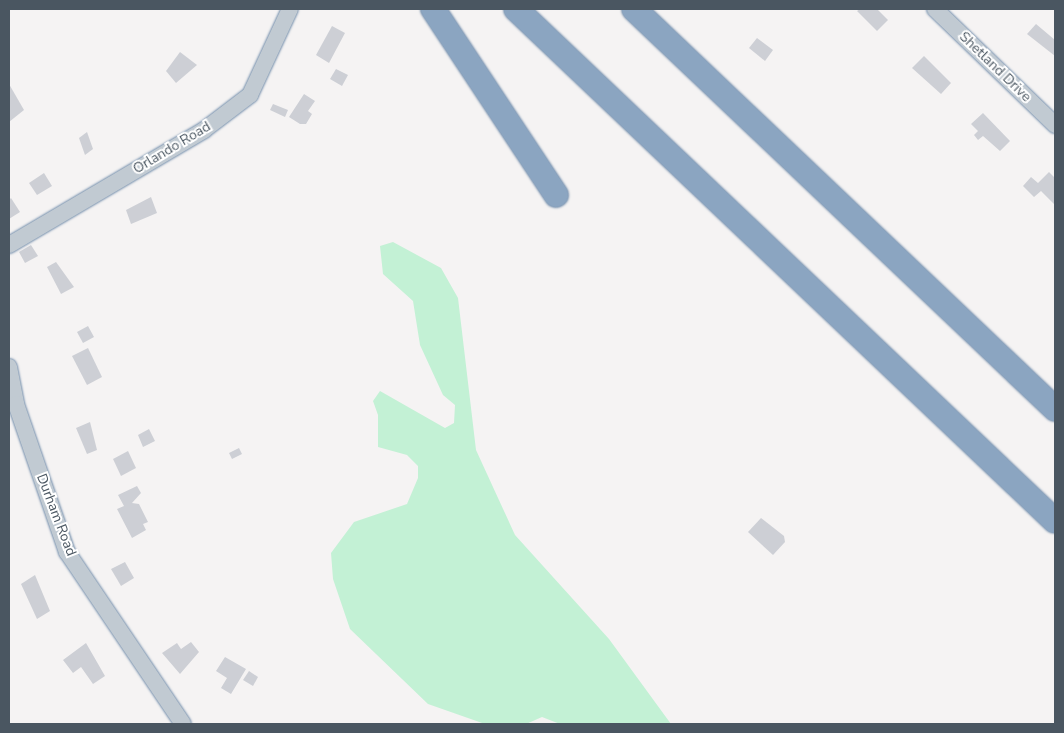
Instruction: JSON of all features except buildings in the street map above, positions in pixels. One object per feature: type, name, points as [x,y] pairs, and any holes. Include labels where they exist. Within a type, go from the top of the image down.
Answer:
[{"type":"highway","points":[[432,9],[556,195]]},
{"type":"highway","points":[[516,9],[1055,521]]},
{"type":"highway","points":[[634,9],[1055,409]]},
{"type":"street","name":"Orlando Road","points":[[9,245],[204,130],[250,96],[290,9]]},
{"type":"street","name":"Shetland Drive","points":[[935,9],[1055,125]]},
{"type":"street","name":"Durham Road","points":[[9,367],[16,404],[67,552],[183,724]]},
{"type":"green space","points":[[393,242],[441,268],[458,298],[476,450],[515,535],[609,639],[671,724],[560,724],[542,717],[526,724],[485,724],[428,704],[350,629],[333,579],[331,553],[354,522],[407,504],[418,478],[418,466],[407,455],[378,447],[378,415],[373,401],[380,391],[445,428],[454,423],[455,405],[443,395],[420,345],[413,301],[383,274],[380,246]]}]
